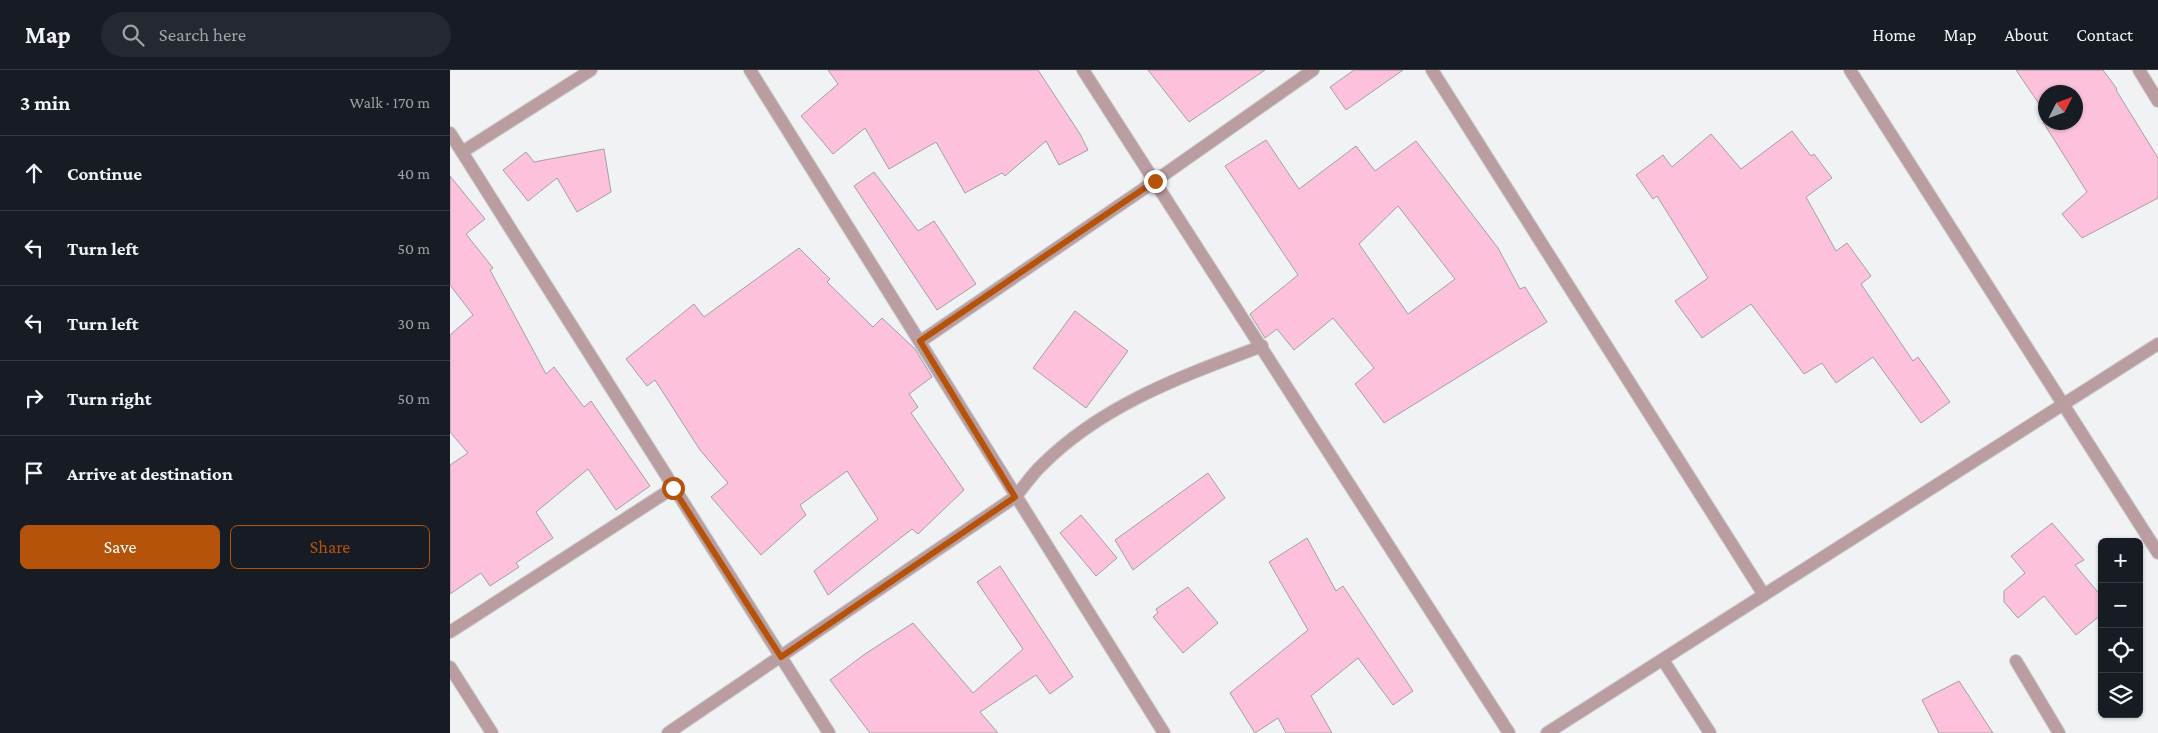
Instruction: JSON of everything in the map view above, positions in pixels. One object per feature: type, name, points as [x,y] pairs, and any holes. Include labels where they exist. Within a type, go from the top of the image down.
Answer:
[{"type":"street","points":[[462,152],[591,70]]},
{"type":"street","points":[[750,70],[1164,733]]},
{"type":"street","points":[[1083,70],[1509,733]]},
{"type":"street","points":[[920,341],[1155,181],[1313,70]]},
{"type":"street","points":[[1432,70],[1764,594]]},
{"type":"street","points":[[1850,70],[2158,552]]},
{"type":"street","points":[[2139,70],[2158,101]]},
{"type":"street","points":[[450,133],[829,733]]},
{"type":"street","points":[[1547,733],[2158,344]]},
{"type":"street","points":[[668,733],[1015,497],[1041,466],[1077,434],[1120,405],[1172,380],[1262,346]]},
{"type":"street","points":[[450,632],[673,488]]},
{"type":"street","points":[[1662,660],[1710,733]]},
{"type":"street","points":[[2016,661],[2060,733]]},
{"type":"street","points":[[450,667],[492,733]]},
{"type":"building","points":[[828,70],[1038,70],[1080,134],[1088,150],[1059,165],[1046,141],[1005,176],[1002,173],[965,193],[936,142],[889,169],[865,128],[833,154],[801,116],[838,84]]},
{"type":"building","points":[[1148,70],[1265,70],[1189,122]]},
{"type":"building","points":[[1354,70],[1403,70],[1346,110],[1330,87]]},
{"type":"building","points":[[2016,70],[2103,70],[2117,89],[2158,158],[2158,198],[2082,238],[2062,214],[2087,192],[2048,130],[2083,130],[2083,85],[2038,85],[2038,102]]},
{"type":"building","points":[[1792,131],[1811,156],[1814,154],[1832,178],[1806,197],[1836,251],[1847,243],[1871,276],[1861,284],[1913,361],[1918,357],[1950,402],[1921,423],[1873,357],[1836,383],[1822,363],[1804,374],[1751,304],[1702,338],[1675,301],[1708,278],[1657,196],[1653,199],[1636,175],[1663,155],[1672,167],[1711,134],[1741,169]]},
{"type":"building","points":[[1266,140],[1299,189],[1356,146],[1375,171],[1416,141],[1498,248],[1520,289],[1525,287],[1547,322],[1384,423],[1355,384],[1374,368],[1333,318],[1294,350],[1277,329],[1265,338],[1250,314],[1298,275],[1225,166]],"holes":[[[1398,206],[1455,279],[1408,314],[1359,244]]]},
{"type":"building","points":[[604,149],[611,192],[577,212],[557,178],[528,201],[503,170],[526,152],[534,162]]},
{"type":"building","points":[[874,172],[918,231],[934,221],[976,284],[937,310],[854,186]]},
{"type":"building","points":[[450,176],[485,219],[466,234],[493,268],[490,270],[546,374],[554,367],[584,407],[591,401],[650,486],[616,510],[588,469],[536,512],[553,538],[516,563],[519,567],[490,586],[481,573],[450,594],[450,465],[468,453],[450,432],[450,335],[473,315],[450,285]]},
{"type":"building","points":[[799,248],[830,279],[827,282],[873,327],[882,318],[915,349],[932,377],[909,394],[918,407],[911,413],[964,490],[918,534],[912,529],[828,595],[814,571],[878,519],[847,471],[800,505],[806,515],[761,555],[711,497],[728,483],[700,450],[655,380],[647,386],[626,359],[694,304],[704,317]]},
{"type":"building","points":[[1075,311],[1128,351],[1086,408],[1033,368]]},
{"type":"building","points":[[1208,473],[1225,498],[1133,570],[1115,540]]},
{"type":"building","points":[[1081,515],[1117,558],[1096,576],[1060,533]]},
{"type":"building","points":[[2052,523],[2084,560],[2075,565],[2098,592],[2098,617],[2076,635],[2044,596],[2018,618],[2004,602],[2004,591],[2025,573],[2011,556]]},
{"type":"building","points":[[1307,538],[1336,591],[1343,586],[1413,691],[1393,705],[1358,658],[1311,696],[1332,733],[1286,733],[1278,718],[1255,733],[1230,693],[1308,630],[1269,562]]},
{"type":"building","points":[[1000,566],[1073,677],[1050,694],[1036,675],[980,712],[998,733],[870,733],[830,680],[865,654],[913,623],[973,693],[1023,649],[977,582]]},
{"type":"building","points":[[1188,587],[1218,623],[1183,653],[1153,617],[1158,613],[1156,609]]},
{"type":"building","points":[[1959,681],[1993,733],[1939,733],[1922,700]]},
{"type":"route","points":[[673,488],[781,657],[1015,497],[920,341],[1155,181]]}]
